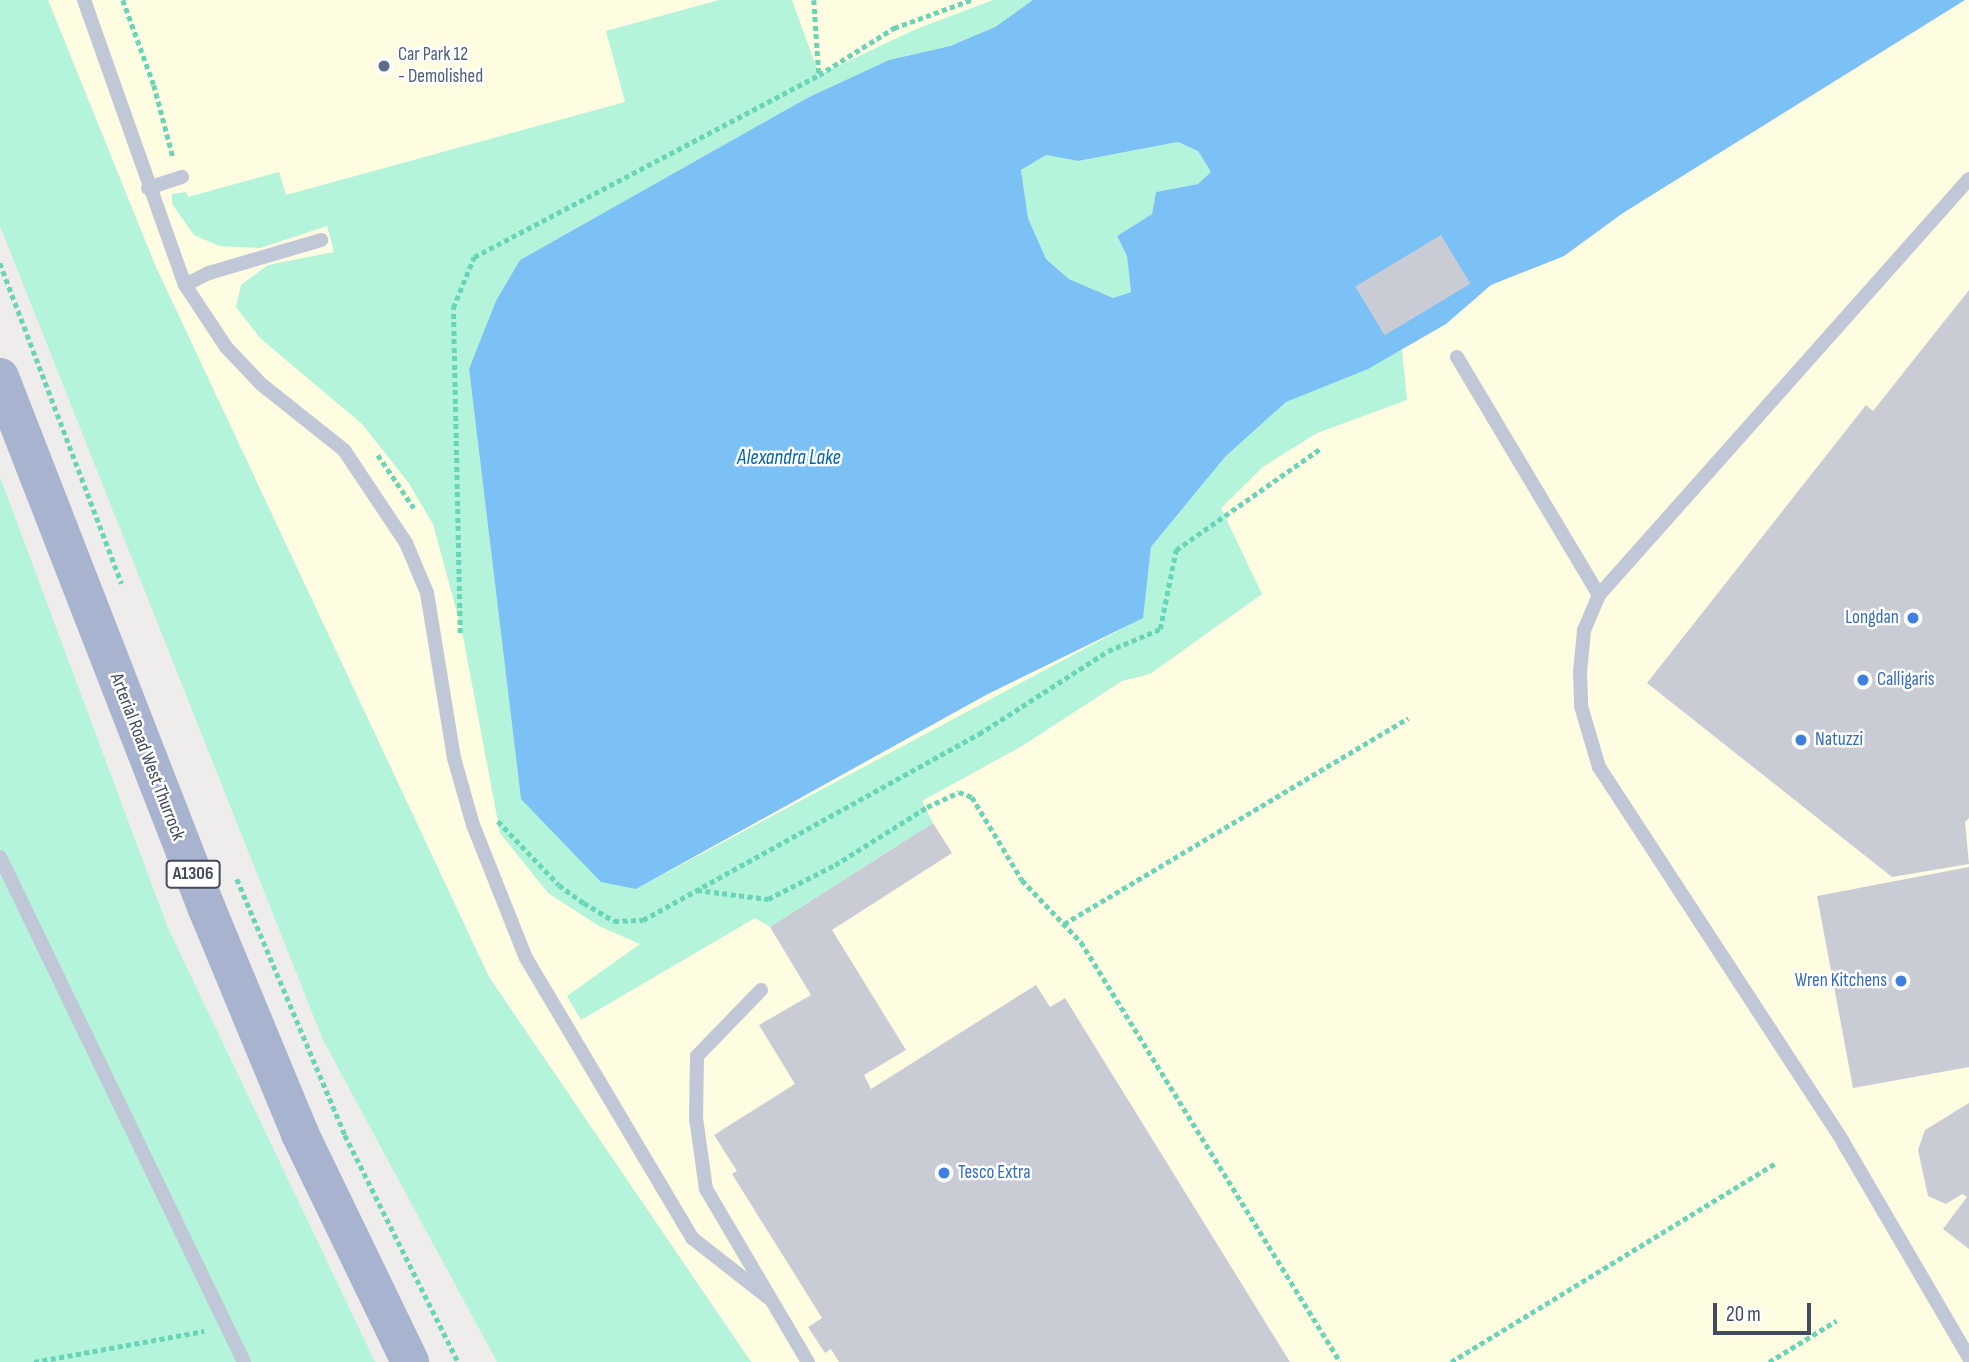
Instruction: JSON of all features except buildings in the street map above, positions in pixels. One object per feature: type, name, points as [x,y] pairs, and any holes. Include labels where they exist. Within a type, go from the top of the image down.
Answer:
[{"type":"main road","name":"Arterial Road West Thurrock","points":[[0,377],[197,883],[295,1122],[410,1362]]},
{"type":"lane","points":[[84,0],[148,188],[186,285],[226,347],[261,384],[344,450],[406,543],[427,593],[454,758],[473,825],[526,958],[692,1238],[770,1299]]},
{"type":"lane","points":[[148,188],[181,178]]},
{"type":"lane","points":[[1969,179],[1599,595],[1584,631],[1580,672],[1581,706],[1599,767],[1843,1142],[1969,1358]]},
{"type":"lane","points":[[186,285],[209,273],[321,240]]},
{"type":"lane","points":[[1457,357],[1599,595]]},
{"type":"lane","points":[[0,857],[100,1058],[244,1362]]},
{"type":"lane","points":[[761,990],[697,1056],[696,1118],[706,1189],[808,1362]]},
{"type":"path","points":[[123,0],[154,85],[181,178]]},
{"type":"path","points":[[814,0],[819,75]]},
{"type":"path","points":[[450,594],[460,640],[453,309],[474,257],[819,75],[894,28],[971,0]]},
{"type":"path","points":[[0,263],[123,586]]},
{"type":"path","points":[[493,816],[559,885],[614,921],[643,920],[979,734],[1108,651],[1160,629],[1176,550],[1321,448]]},
{"type":"path","points":[[375,452],[419,516]]},
{"type":"path","points":[[1064,924],[1408,718]]},
{"type":"path","points":[[696,890],[768,899],[959,792],[972,797],[1022,880],[1081,942],[1340,1362]]},
{"type":"path","points":[[232,867],[345,1135],[458,1362]]},
{"type":"path","points":[[1451,1362],[1777,1162]]},
{"type":"path","points":[[1769,1362],[1836,1321]]},
{"type":"path","points":[[34,1362],[226,1326]]},
{"type":"shaded area","points":[[48,0],[1969,0],[1969,1362],[751,1362],[489,977],[155,265]]},
{"type":"green space","points":[[0,0],[48,0],[155,265],[489,977],[751,1362],[497,1362],[323,1040],[0,226]]},
{"type":"green space","points":[[719,0],[792,0],[819,75],[914,30],[993,0],[1033,0],[995,27],[950,46],[889,60],[807,98],[520,260],[469,369],[521,799],[636,889],[1142,618],[1151,547],[1225,457],[1286,402],[1402,350],[1407,400],[1317,433],[1264,466],[1221,508],[1262,594],[1150,674],[1122,681],[1022,746],[922,801],[933,823],[770,927],[755,918],[581,1020],[567,996],[640,944],[599,926],[548,893],[500,833],[462,631],[433,524],[408,482],[362,424],[260,338],[236,307],[241,285],[268,265],[334,252],[327,226],[260,248],[219,246],[194,235],[172,204],[172,194],[186,192],[188,197],[279,172],[286,195],[625,102],[606,31]]},
{"type":"green space","points":[[1178,142],[1198,151],[1211,172],[1198,184],[1156,192],[1152,214],[1117,236],[1127,256],[1131,292],[1113,298],[1069,279],[1046,259],[1028,218],[1021,170],[1046,155],[1078,161]]},
{"type":"green space","points":[[0,477],[168,928],[375,1362],[0,1362]]},
{"type":"water","name":"Alexandra Lake","points":[[1033,0],[1965,0],[1623,213],[1564,256],[1491,285],[1446,324],[1368,369],[1286,402],[1225,457],[1151,547],[1143,618],[986,695],[636,889],[601,882],[521,799],[469,369],[496,301],[520,260],[807,98],[889,60],[950,46],[995,27]],"holes":[[[1178,142],[1198,151],[1211,172],[1198,184],[1156,192],[1152,214],[1117,236],[1127,256],[1131,292],[1113,298],[1069,279],[1046,259],[1028,218],[1021,170],[1046,155],[1078,161]]]},
{"type":"place","name":"Car Park 12 - Demolished","points":[[384,66]]},
{"type":"place","name":"Longdan","points":[[1913,618]]},
{"type":"place","name":"Calligaris","points":[[1863,680]]},
{"type":"place","name":"Natuzzi","points":[[1801,740]]},
{"type":"place","name":"Wren Kitchens","points":[[1901,981]]},
{"type":"place","name":"Tesco Extra","points":[[944,1173]]}]
